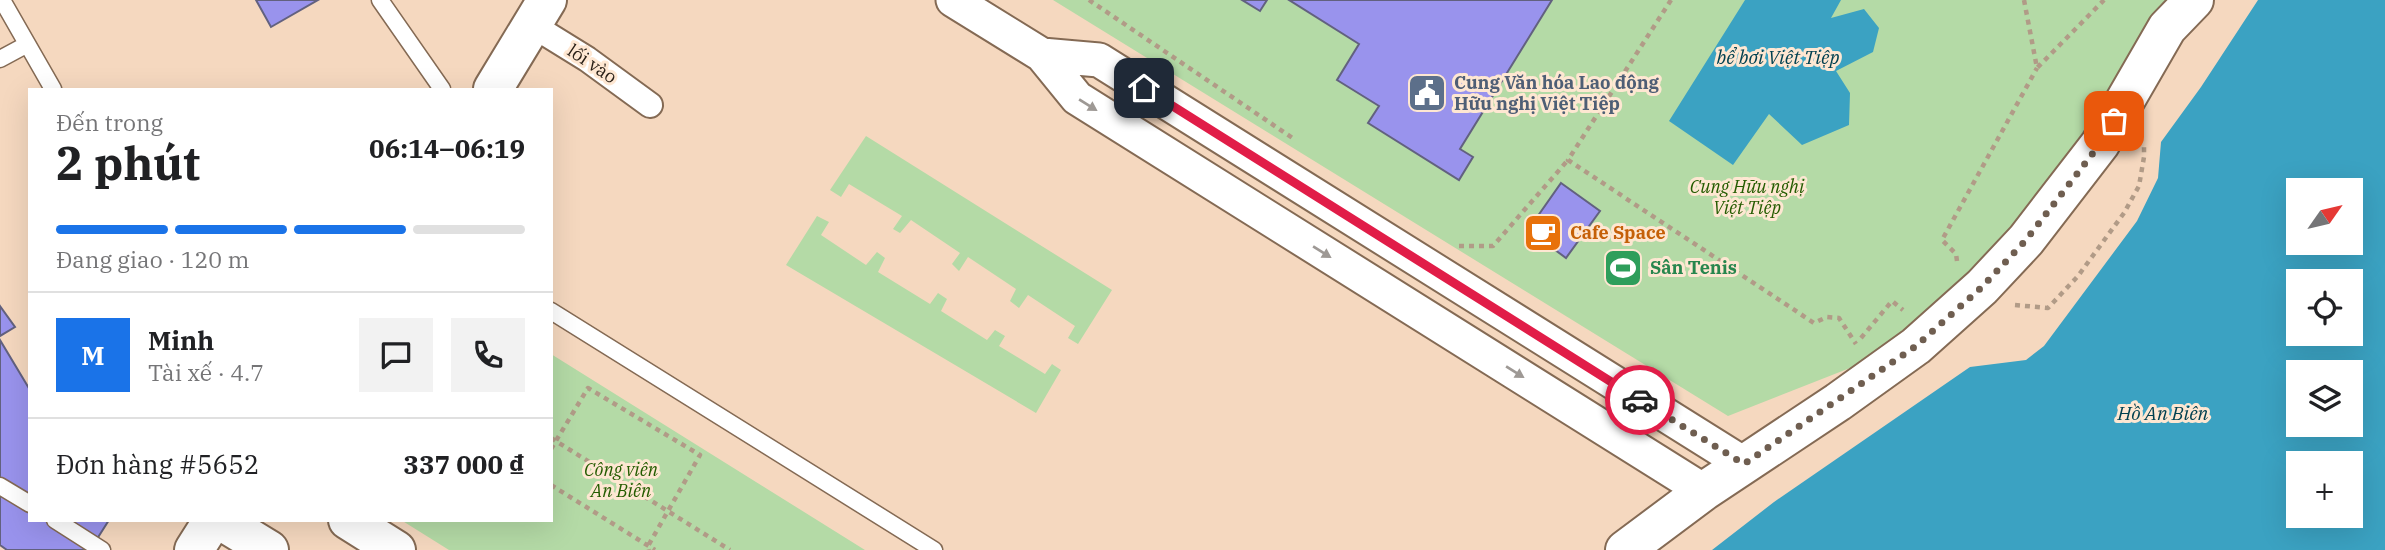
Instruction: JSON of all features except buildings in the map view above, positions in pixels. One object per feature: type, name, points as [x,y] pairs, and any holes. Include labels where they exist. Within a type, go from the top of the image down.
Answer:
[{"type":"street","points":[[953,0],[1042,55],[1077,98],[1704,491]]},
{"type":"street","points":[[1625,550],[1704,491],[1916,346],[1982,287],[2026,240],[2100,144],[2167,28],[2194,0]]},
{"type":"street","points":[[495,88],[540,13]]},
{"type":"street","name":"lối vào","points":[[540,13],[587,59],[650,105]]},
{"type":"street","points":[[1042,55],[1099,60],[1744,464]]},
{"type":"street","points":[[1276,223],[1300,187]]},
{"type":"street","points":[[1426,317],[1449,280]]},
{"type":"street","points":[[194,550],[212,522]]},
{"type":"street","points":[[223,522],[269,550]]},
{"type":"street","points":[[351,522],[396,550]]},
{"type":"lane","points":[[2,0],[52,88]]},
{"type":"lane","points":[[380,0],[441,88]]},
{"type":"lane","points":[[0,59],[26,45]]},
{"type":"lane","points":[[553,312],[934,550]]},
{"type":"lane","points":[[0,486],[28,503]]},
{"type":"lane","points":[[58,522],[102,550]]},
{"type":"path","points":[[1089,0],[1304,146]]},
{"type":"path","points":[[1451,246],[1493,246],[1568,160],[1671,0]]},
{"type":"path","points":[[2024,0],[2037,68]]},
{"type":"path","points":[[1958,271],[1956,254],[1942,240],[2037,68],[2104,0]]},
{"type":"path","points":[[2004,304],[2048,308],[2078,276],[2124,213],[2139,187],[2144,138]]},
{"type":"path","points":[[1568,160],[1814,323],[1827,317],[1839,318],[1856,344],[1892,301],[1903,310],[1913,310]]},
{"type":"path","points":[[649,548],[668,511],[700,455],[588,388],[554,440],[668,511],[730,550]]},
{"type":"path","points":[[553,486],[655,550]]},
{"type":"green space","name":"Cung Hữu nghị Việt Tiệp","points":[[1053,0],[2181,0],[2096,137],[1967,293],[1878,357],[1728,416]]},
{"type":"green space","points":[[866,136],[1112,290],[1078,344],[1068,338],[1075,326],[1028,295],[1019,308],[1010,301],[1016,289],[968,257],[959,271],[952,264],[960,253],[911,220],[900,233],[893,229],[902,216],[849,184],[841,197],[830,190]]},
{"type":"green space","points":[[817,216],[829,222],[821,235],[866,265],[877,252],[885,258],[878,272],[930,304],[938,293],[947,299],[941,311],[987,340],[995,330],[1005,336],[999,346],[1045,374],[1052,364],[1061,370],[1036,413],[786,265]]},
{"type":"green space","name":"Công viên An Biên","points":[[553,355],[865,550],[449,550],[404,522],[553,522]]},
{"type":"water","name":"bể bơi Việt Tiệp","points":[[1745,0],[1841,0],[1831,18],[1864,9],[1879,28],[1873,52],[1836,71],[1850,93],[1849,125],[1802,145],[1769,114],[1733,165],[1669,121]]},
{"type":"water","name":"Hồ An Biên","points":[[2258,0],[2385,0],[2385,550],[1712,550],[1774,502],[1970,367],[2026,360],[2044,346],[2137,221],[2158,178],[2161,142]]},
{"type":"way so far","points":[[1640,400],[1744,464],[1916,346],[1982,287],[2026,240],[2100,144],[2114,121]]},
{"type":"place","name":"Cung Văn hóa Lao động Hữu nghị Việt Tiệp","points":[[1427,93]]},
{"type":"place","name":"Cafe Space","points":[[1543,233]]},
{"type":"place","name":"Sân Tenis","points":[[1623,268]]},
{"type":"route","points":[[1144,88],[1640,400]]}]
